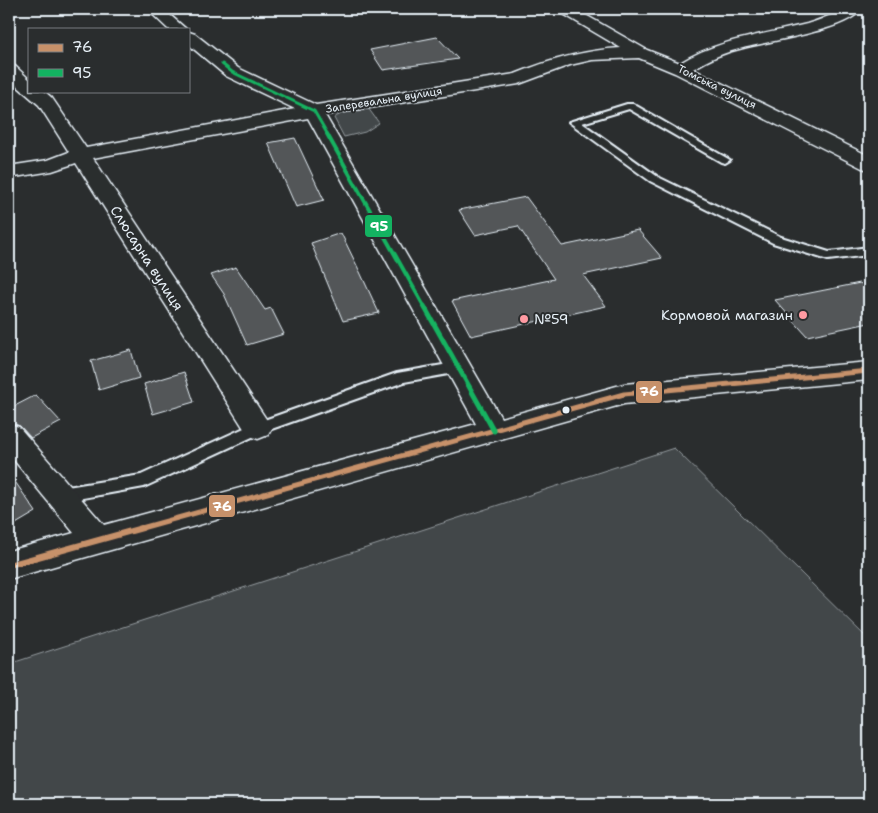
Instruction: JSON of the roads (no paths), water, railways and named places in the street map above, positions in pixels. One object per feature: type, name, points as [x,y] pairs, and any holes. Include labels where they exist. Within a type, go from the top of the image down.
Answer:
[{"type":"street","points":[[154,9],[177,28]]},
{"type":"street","name":"Томська вулиця","points":[[565,9],[641,53],[681,69],[869,164]]},
{"type":"street","points":[[681,69],[698,57],[721,48],[847,14]]},
{"type":"street","points":[[190,38],[232,72],[314,111],[494,430]]},
{"type":"street","name":"Заперевальна вулиця","points":[[9,172],[52,165],[80,155],[314,111],[519,79],[544,68],[585,55],[608,52],[641,53]]},
{"type":"street","points":[[9,70],[28,87]]},
{"type":"street","name":"Слюсарна вулиця","points":[[34,92],[46,102],[258,428]]},
{"type":"street","points":[[9,565],[624,394],[869,371]]},
{"type":"street","points":[[9,435],[98,540]]},
{"type":"lane","points":[[725,160],[630,106],[574,122],[654,179],[777,240],[828,256],[869,251]]},
{"type":"lane","points":[[61,495],[144,481],[258,428],[402,378],[460,367]]},
{"type":"place","name":"Кормовой магазин","points":[[803,315]]},
{"type":"place","name":"№59","points":[[524,319]]}]
